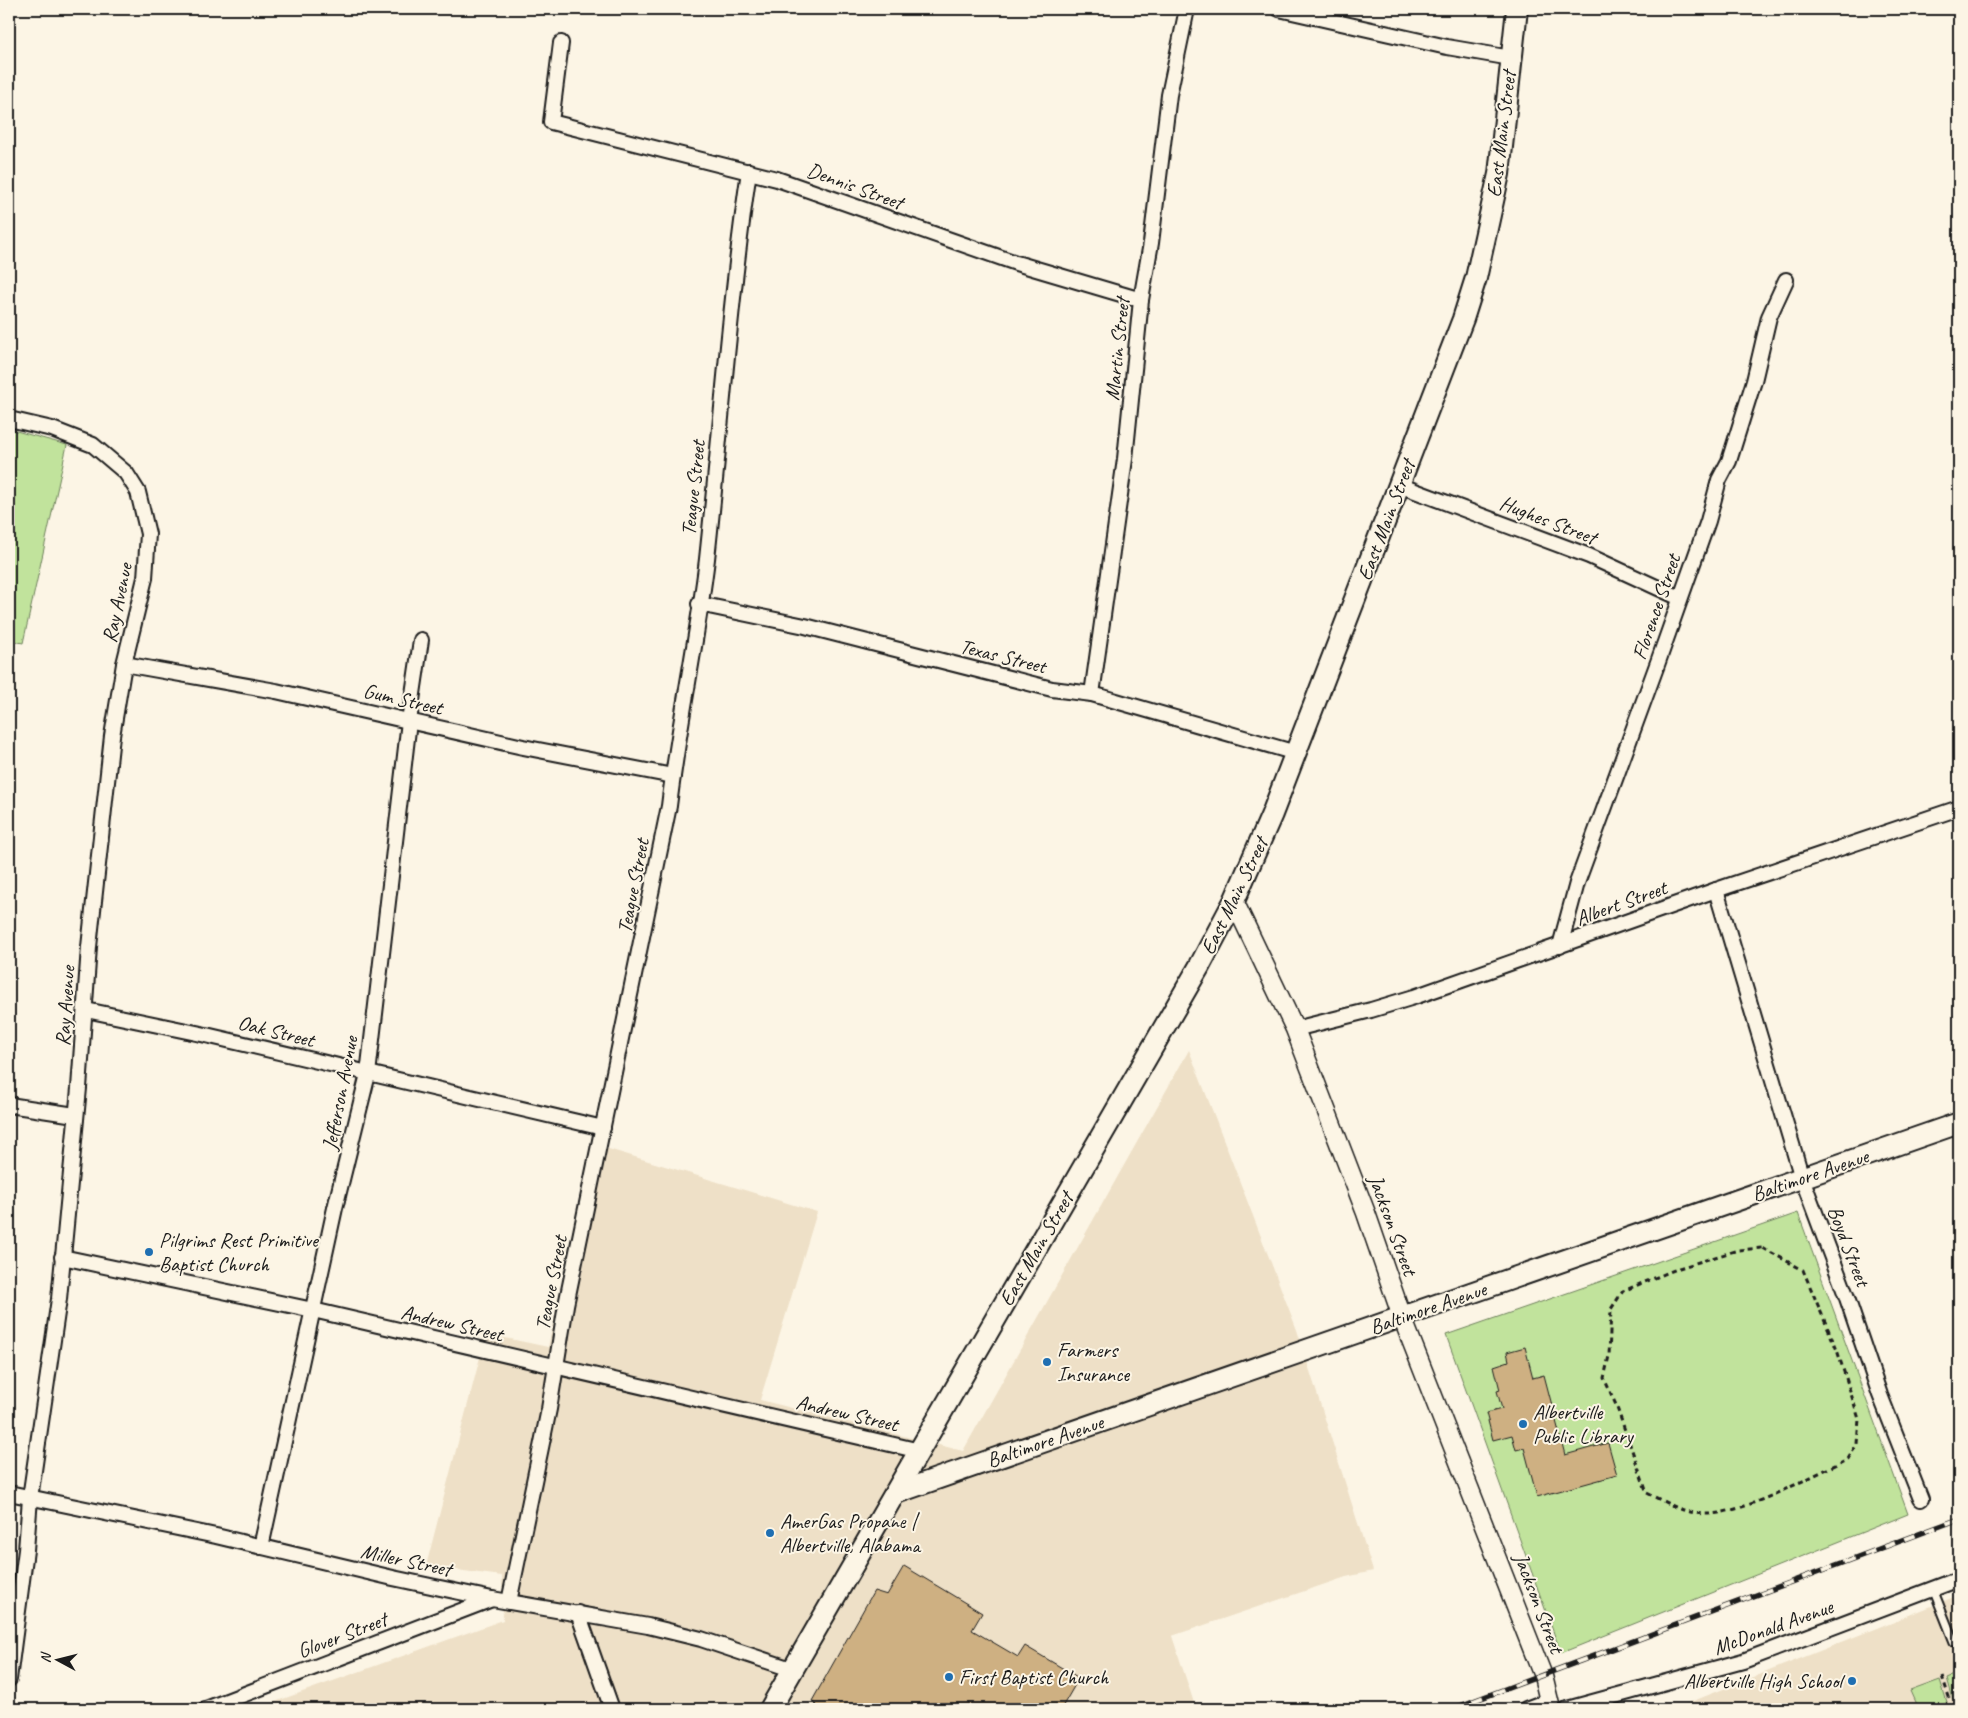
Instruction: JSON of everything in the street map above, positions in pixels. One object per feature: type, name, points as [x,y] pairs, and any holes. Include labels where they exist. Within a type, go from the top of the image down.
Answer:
[{"type":"main road","name":"East Main Street","points":[[770,1709],[1200,966],[1234,901],[1296,753],[1463,319],[1476,278],[1499,174],[1518,9]]},
{"type":"main road","name":"Baltimore Avenue","points":[[896,1493],[1959,1123]]},
{"type":"street","name":"Martin Street","points":[[1092,694],[1126,459],[1141,300],[1151,243],[1169,95],[1187,9]]},
{"type":"street","points":[[1279,9],[1447,47],[1511,58]]},
{"type":"street","name":"Dennis Street","points":[[561,44],[551,122],[749,171],[1016,263],[1141,300]]},
{"type":"street","name":"Teague Street","points":[[509,1602],[556,1367],[566,1305],[669,806],[706,561],[749,171]]},
{"type":"street","name":"Florence Street","points":[[1560,946],[1577,883],[1708,521],[1720,480],[1729,461],[1754,381],[1769,317],[1786,280]]},
{"type":"street","name":"Ray Avenue","points":[[9,419],[52,430],[93,444],[126,473],[138,492],[148,534],[145,578],[124,664],[112,736],[89,947],[86,1010],[59,1299],[30,1498],[26,1550],[9,1679]]},
{"type":"street","name":"Hughes Street","points":[[1399,484],[1589,556],[1680,598]]},
{"type":"street","name":"Texas Street","points":[[699,604],[805,626],[1052,690],[1092,694],[1296,753]]},
{"type":"street","name":"Jefferson Avenue","points":[[261,1547],[313,1310],[368,1074],[409,721],[421,640]]},
{"type":"street","name":"Gum Street","points":[[124,664],[276,691],[523,747],[673,776]]},
{"type":"street","name":"Albert Street","points":[[1295,1029],[1397,1002],[1716,890],[1959,808]]},
{"type":"street","name":"Boyd Street","points":[[1716,890],[1802,1178],[1846,1295],[1880,1395],[1921,1499]]},
{"type":"street","name":"Jackson Street","points":[[1234,901],[1295,1029],[1366,1213],[1402,1317],[1543,1676],[1549,1705]]},
{"type":"street","name":"Oak Street","points":[[86,1010],[206,1035],[603,1128]]},
{"type":"street","points":[[9,1105],[75,1115]]},
{"type":"street","name":"Andrew Street","points":[[62,1257],[313,1310],[920,1451]]},
{"type":"street","name":"Miller Street","points":[[9,1493],[216,1536],[492,1599],[578,1613],[701,1639],[794,1670]]},
{"type":"street","name":"McDonald Avenue","points":[[1568,1709],[1743,1661],[1959,1579]]},
{"type":"street","name":"Glover Street","points":[[206,1709],[492,1599]]},
{"type":"street","points":[[578,1613],[612,1709]]},
{"type":"street","points":[[1526,1709],[1549,1705]]},
{"type":"lane","points":[[1933,1589],[1954,1642]]},
{"type":"path","points":[[1763,1248],[1803,1270],[1837,1350],[1859,1419],[1857,1444],[1848,1459],[1738,1509],[1705,1514],[1675,1508],[1647,1493],[1616,1405],[1604,1378],[1609,1356],[1611,1309],[1623,1292],[1679,1268],[1738,1250],[1763,1248]]},
{"type":"path","points":[[1942,1676],[1950,1700]]},
{"type":"shaded area","points":[[1189,1050],[1297,1330],[1373,1571],[1346,1577],[1172,1636],[1196,1709],[255,1709],[503,1620],[502,1576],[426,1566],[486,1334],[548,1347],[592,1144],[817,1212],[760,1400],[963,1451]]},
{"type":"shaded area","name":"Albertville High School","points":[[1959,1595],[1959,1709],[1673,1709],[1817,1652]]},
{"type":"green space","points":[[9,429],[67,445],[23,643],[9,640]]},
{"type":"green space","points":[[1798,1213],[1908,1514],[1561,1653],[1446,1335]]},
{"type":"green space","points":[[1959,1673],[1959,1692],[1954,1694],[1956,1698],[1953,1699],[1947,1678]]},
{"type":"green space","points":[[1940,1680],[1947,1702],[1926,1709],[1918,1709],[1910,1691]]},
{"type":"building","name":"Albertville Public Library","points":[[1525,1347],[1533,1378],[1544,1375],[1565,1455],[1608,1443],[1617,1475],[1537,1497],[1524,1448],[1516,1450],[1512,1435],[1493,1440],[1486,1413],[1502,1409],[1497,1391],[1500,1390],[1494,1366],[1509,1361],[1507,1352]]},
{"type":"building","points":[[904,1566],[982,1613],[972,1630],[1018,1657],[1025,1646],[1079,1678],[1061,1709],[820,1709],[812,1701],[874,1591],[887,1595]]},
{"type":"railway","points":[[1452,1709],[1959,1519]]},
{"type":"place","name":"Pilgrims Rest Primitive Baptist Church","points":[[149,1252]]},
{"type":"place","name":"Farmers Insurance","points":[[1047,1362]]},
{"type":"place","name":"Albertville Public Library","points":[[1523,1424]]},
{"type":"place","name":"AmerGas Propane | Albertville, Alabama","points":[[770,1533]]},
{"type":"place","name":"First Baptist Church","points":[[949,1677]]},
{"type":"place","name":"Albertville High School","points":[[1852,1681]]}]
